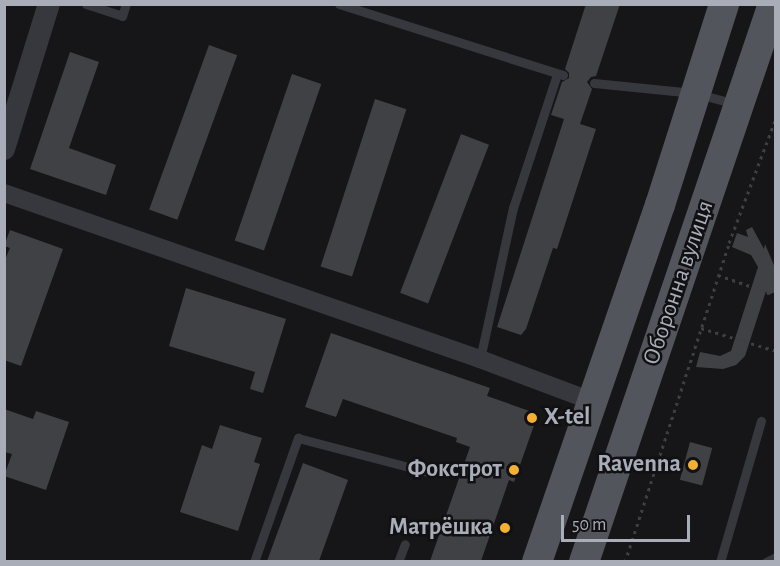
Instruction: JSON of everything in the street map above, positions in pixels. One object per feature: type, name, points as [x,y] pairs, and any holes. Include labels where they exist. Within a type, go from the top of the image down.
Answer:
[{"type":"main road","name":"Оборонна вулиця","points":[[537,561],[660,205],[724,4]]},
{"type":"main road","name":"Оборонна вулиця","points":[[584,561],[773,4]]},
{"type":"street","points":[[4,149],[49,4]]},
{"type":"street","points":[[4,193],[480,359],[592,402]]},
{"type":"lane","points":[[86,4],[122,16],[126,4]]},
{"type":"lane","points":[[339,4],[560,75],[513,208],[480,359]]},
{"type":"lane","points":[[594,83],[694,93],[740,105]]},
{"type":"lane","points":[[720,561],[761,421]]},
{"type":"lane","points":[[254,561],[297,438],[431,473]]},
{"type":"lane","points":[[398,561],[405,544]]},
{"type":"lane","points":[[766,561],[776,557]]},
{"type":"path","points":[[625,561],[718,275],[776,118]]},
{"type":"path","points":[[718,275],[776,295]]},
{"type":"path","points":[[701,328],[776,351]]},
{"type":"building","points":[[586,4],[620,4],[596,76],[591,77],[587,82],[592,89],[580,124],[596,129],[557,249],[553,248],[526,329],[521,335],[497,327],[564,119],[551,115],[562,82],[569,78],[569,73],[565,69]]},
{"type":"building","points":[[209,45],[237,55],[177,220],[149,209]]},
{"type":"building","points":[[70,52],[99,62],[69,148],[116,165],[106,195],[30,169]]},
{"type":"building","points":[[292,74],[321,84],[264,251],[235,240]]},
{"type":"building","points":[[375,99],[406,109],[352,277],[321,266]]},
{"type":"building","points":[[461,134],[489,145],[428,303],[400,293]]},
{"type":"building","points":[[752,227],[764,249],[765,244],[776,270],[776,292],[767,295],[766,291],[745,356],[736,365],[723,369],[696,367],[700,352],[720,356],[731,351],[758,267],[751,255],[732,247],[737,233],[748,237],[746,230]]},
{"type":"building","points":[[10,230],[63,249],[21,366],[4,360],[4,262],[10,248],[4,246]]},
{"type":"building","points":[[186,288],[286,319],[263,393],[250,389],[255,372],[169,346]]},
{"type":"building","points":[[331,333],[490,388],[487,396],[538,414],[514,482],[509,480],[481,561],[430,561],[470,447],[456,442],[457,438],[343,399],[336,417],[305,407]]},
{"type":"building","points":[[4,409],[33,419],[36,411],[69,422],[46,490],[4,476],[12,454],[4,452]]},
{"type":"building","points":[[220,425],[262,438],[254,462],[260,464],[238,531],[180,512],[202,445],[212,449]]},
{"type":"building","points":[[690,442],[712,448],[702,486],[680,480]]},
{"type":"building","points":[[303,463],[348,480],[319,561],[267,561]]},
{"type":"place","name":"X-tel","points":[[532,418]]},
{"type":"place","name":"Ravenna","points":[[693,465]]},
{"type":"place","name":"Фокстрот","points":[[514,470]]},
{"type":"place","name":"Матрёшка","points":[[505,528]]}]
